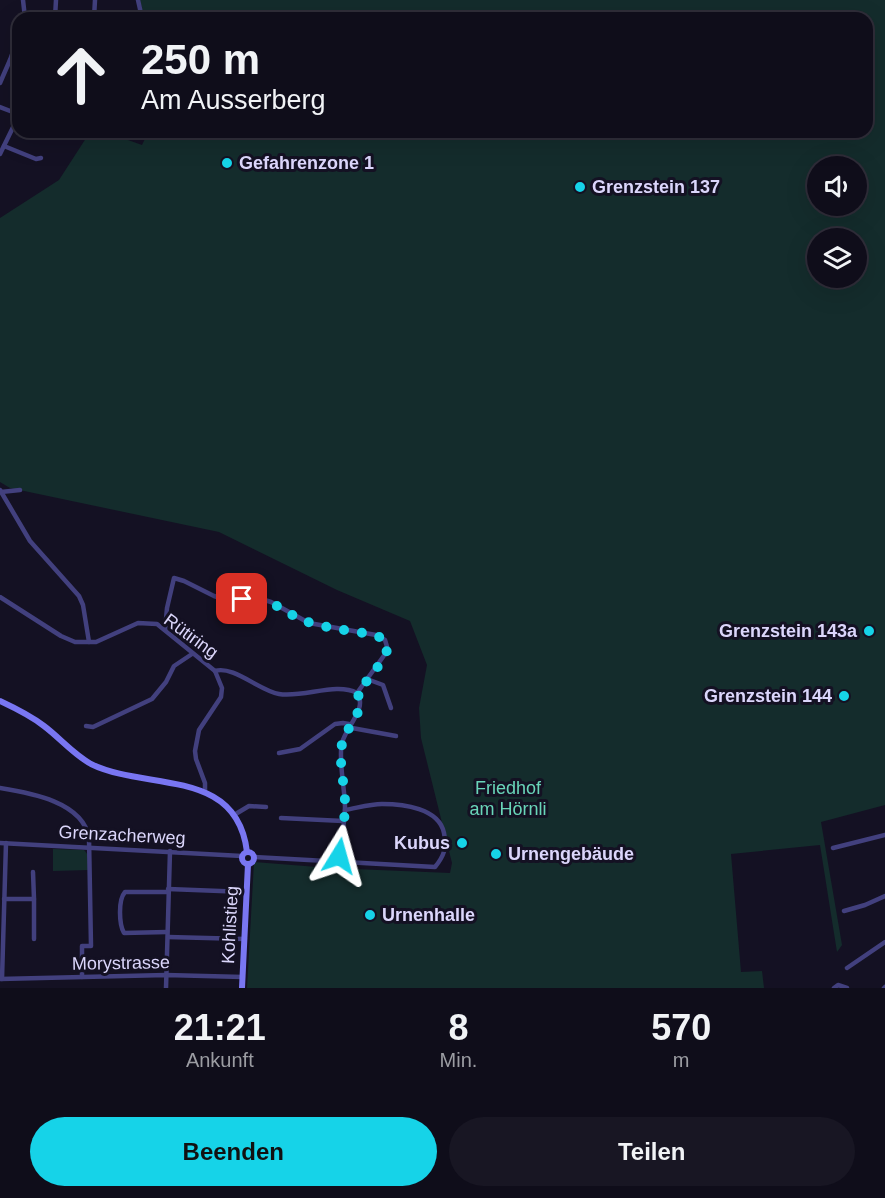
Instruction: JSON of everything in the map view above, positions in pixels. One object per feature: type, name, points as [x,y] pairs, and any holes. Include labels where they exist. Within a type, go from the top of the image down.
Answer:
[{"type":"street","points":[[0,83],[12,54]]},
{"type":"street","points":[[0,154],[12,128]]},
{"type":"street","points":[[4,146],[38,158]]},
{"type":"street","points":[[20,490],[1,491],[30,541],[79,596],[83,604],[89,642]]},
{"type":"street","points":[[165,630],[174,578],[226,600],[258,598],[271,602],[309,622],[380,637],[385,640],[388,650],[357,693]]},
{"type":"street","name":"Rütiring","points":[[0,597],[60,636],[75,642],[108,638],[138,623],[157,624],[215,671],[222,688],[221,697],[199,730],[195,751],[205,783],[205,791]]},
{"type":"street","points":[[86,726],[93,727],[152,699],[178,662],[192,654]]},
{"type":"street","points":[[215,671],[227,670],[278,694],[339,689],[349,689],[357,693],[361,702],[360,708],[349,724],[341,749],[345,810],[338,862]]},
{"type":"street","points":[[367,680],[383,685],[392,708]]},
{"type":"street","points":[[0,701],[20,710],[45,727],[91,764],[104,769],[205,791],[234,815],[244,834],[243,861],[248,864],[253,861],[254,857]]},
{"type":"street","points":[[279,753],[300,749],[335,724],[349,724],[352,728],[396,736]]},
{"type":"street","points":[[0,788],[26,792],[71,811],[82,820],[86,828],[89,847],[91,946],[82,946],[82,976]]},
{"type":"street","points":[[244,854],[252,854],[254,857],[435,867],[444,854],[445,844],[441,825],[429,813],[381,804],[345,810]]},
{"type":"street","points":[[234,815],[249,806],[266,807]]},
{"type":"street","points":[[281,818],[343,821]]},
{"type":"street","points":[[833,848],[885,835]]},
{"type":"street","points":[[1,979],[4,898],[3,843]]},
{"type":"street","name":"Grenzacherweg","points":[[3,843],[244,854]]},
{"type":"street","points":[[166,988],[170,851]]},
{"type":"street","name":"Kohlistieg","points":[[242,988],[248,864]]},
{"type":"street","points":[[33,872],[34,939]]},
{"type":"street","points":[[245,939],[124,933],[121,928],[121,898],[125,892],[168,890],[246,892]]},
{"type":"street","points":[[844,911],[885,896]]},
{"type":"street","points":[[4,898],[33,899]]},
{"type":"street","points":[[847,968],[885,942]]},
{"type":"street","name":"Morystrasse","points":[[1,979],[166,975],[243,977]]},
{"type":"street","points":[[834,988],[838,985],[847,988]]},
{"type":"green space","name":"Friedhof am Hörnli","points":[[140,0],[885,0],[885,805],[821,822],[842,945],[837,952],[820,845],[731,854],[741,972],[762,971],[764,988],[247,988],[254,862],[450,873],[452,863],[421,738],[419,708],[427,665],[410,621],[337,590],[219,532],[10,488],[0,482],[0,218],[59,180],[86,138],[125,139],[142,145],[146,138],[873,138],[873,12],[143,12]]},
{"type":"green space","points":[[53,849],[84,850],[88,855],[89,870],[53,871]]},
{"type":"place","name":"Gefahrenzone 1","points":[[227,163]]},
{"type":"place","name":"Grenzstein 137","points":[[580,187]]},
{"type":"place","name":"Grenzstein 143a","points":[[869,631]]},
{"type":"place","name":"Grenzstein 144","points":[[844,696]]},
{"type":"place","name":"Kubus","points":[[462,843]]},
{"type":"place","name":"Urnengebäude","points":[[496,854]]},
{"type":"place","name":"Urnenhalle","points":[[370,915]]},
{"type":"route","points":[[242,599],[258,598],[271,602],[309,622],[375,635],[385,640],[387,645],[386,654],[357,693],[361,702],[360,708],[349,724],[342,742],[345,810],[339,856]]}]
